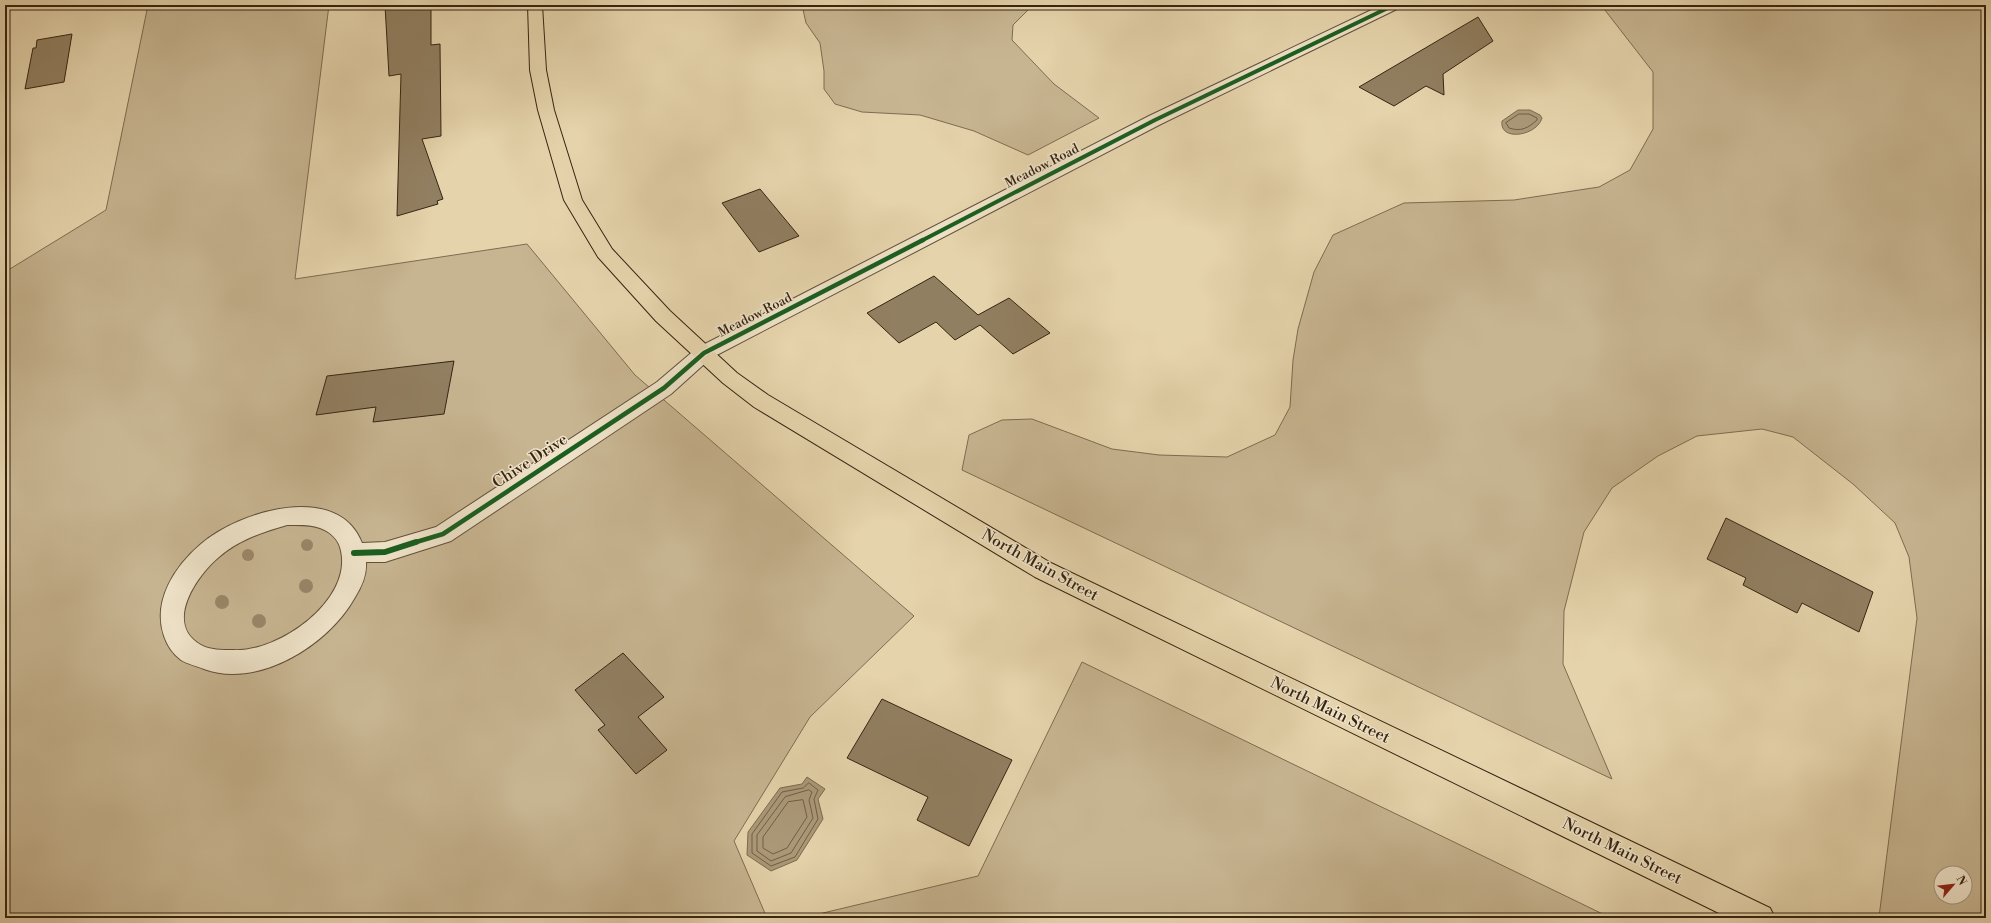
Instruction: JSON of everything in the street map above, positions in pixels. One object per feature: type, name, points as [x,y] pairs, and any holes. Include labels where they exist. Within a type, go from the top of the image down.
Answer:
[{"type":"main road","name":"North Main Street","points":[[535,5],[538,70],[550,124],[574,200],[605,254],[663,316],[730,378],[761,401],[1043,570],[1760,918]]},
{"type":"street","name":"Meadow Road","points":[[704,353],[1155,120],[1394,5]]},
{"type":"street","name":"Chive Drive","points":[[354,553],[385,552],[443,534],[664,388],[704,353]]},
{"type":"street","points":[[287,516],[312,517],[333,523],[347,535],[354,553],[354,574],[343,598],[326,621],[300,641],[270,655],[239,662],[212,661],[189,653],[175,637],[170,616],[176,593],[189,571],[209,550],[234,534],[260,522],[287,516]]},
{"type":"shaded area","points":[[148,5],[329,5],[295,279],[527,244],[635,375],[914,616],[810,717],[734,841],[767,918],[5,918],[5,272],[106,210]]},
{"type":"shaded area","points":[[802,5],[1033,5],[1013,25],[1012,40],[1054,84],[1099,118],[1028,155],[974,131],[920,115],[862,112],[835,104],[824,89],[824,71],[820,43],[806,23]]},
{"type":"shaded area","points":[[1601,5],[1986,5],[1986,918],[1879,917],[1917,618],[1909,557],[1895,523],[1853,484],[1793,437],[1762,429],[1697,436],[1658,456],[1612,488],[1584,532],[1564,611],[1563,664],[1612,779],[962,470],[969,435],[1002,420],[1032,419],[1112,449],[1159,455],[1227,457],[1275,435],[1290,407],[1293,360],[1298,329],[1314,272],[1333,235],[1404,203],[1514,200],[1599,187],[1630,170],[1653,129],[1653,72]]},
{"type":"shaded area","points":[[1082,662],[1611,918],[802,918],[978,876]]},
{"type":"water","points":[[1518,110],[1530,110],[1540,115],[1542,118],[1539,124],[1526,132],[1512,134],[1506,132],[1503,128],[1502,121]]},
{"type":"water","points":[[807,777],[825,789],[818,799],[823,819],[797,860],[771,871],[747,855],[748,832],[780,788],[802,784]]},
{"type":"building","points":[[385,5],[431,5],[431,45],[440,44],[441,136],[422,139],[443,199],[437,201],[438,204],[397,216],[401,74],[389,76]]},
{"type":"building","points":[[1478,17],[1493,41],[1443,74],[1444,95],[1426,86],[1394,106],[1359,87]]},
{"type":"building","points":[[72,34],[64,82],[25,89],[33,48],[36,48],[37,40]]},
{"type":"building","points":[[760,189],[799,236],[759,252],[722,203]]},
{"type":"building","points":[[934,276],[978,315],[1009,298],[1050,333],[1013,354],[980,325],[955,340],[936,322],[899,343],[867,313]]},
{"type":"building","points":[[454,361],[444,414],[373,422],[376,407],[316,415],[327,376]]},
{"type":"building","points":[[1726,518],[1873,592],[1859,632],[1802,603],[1797,613],[1743,585],[1746,578],[1707,559]]},
{"type":"building","points":[[623,653],[664,697],[638,717],[667,750],[636,774],[598,730],[605,725],[575,690]]},
{"type":"building","points":[[882,699],[1012,760],[969,846],[917,820],[928,797],[847,758]]},
{"type":"cycle path","points":[[354,553],[385,552],[443,534],[664,388],[704,353],[1155,120],[1394,5]]}]
